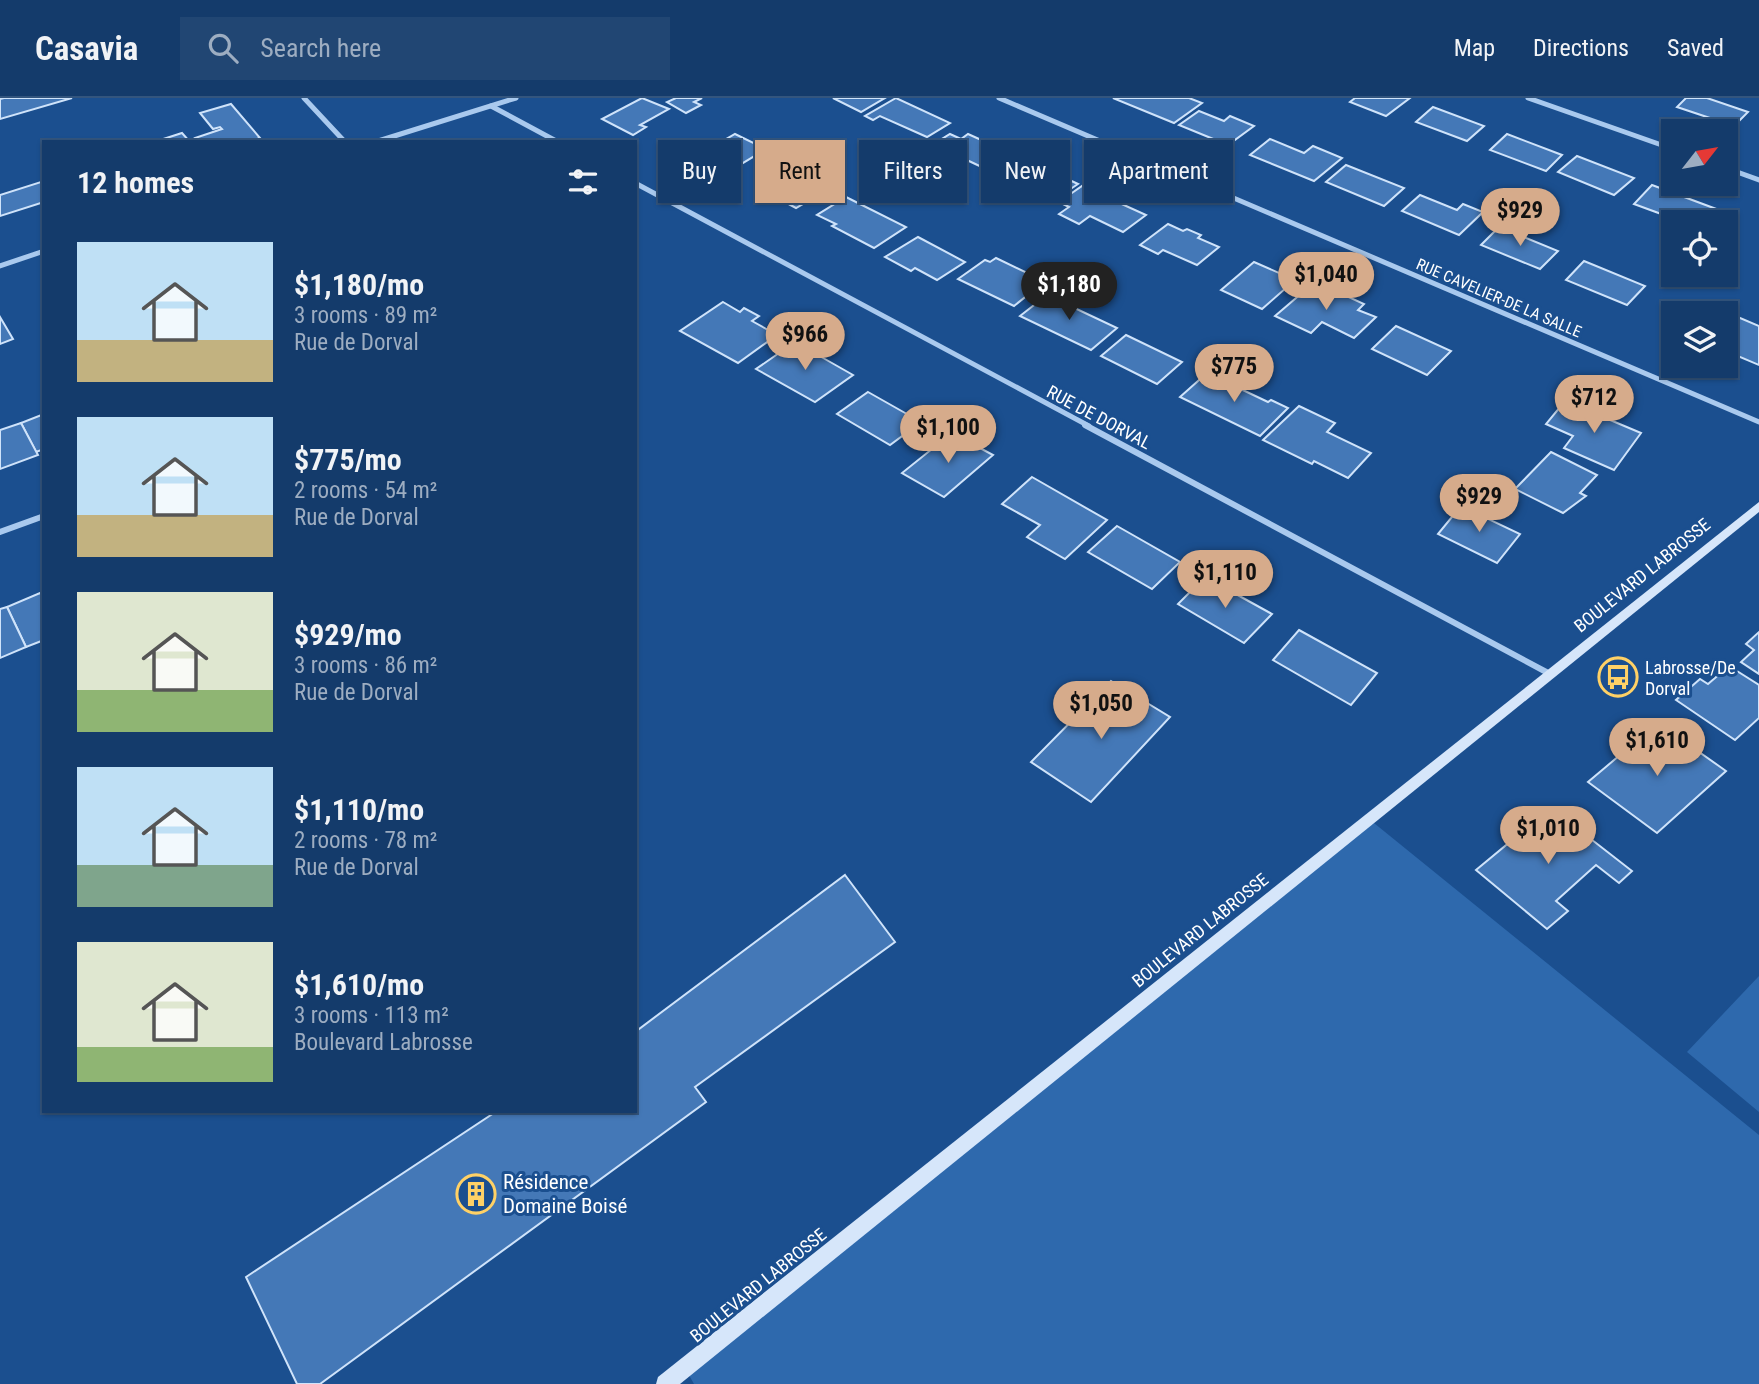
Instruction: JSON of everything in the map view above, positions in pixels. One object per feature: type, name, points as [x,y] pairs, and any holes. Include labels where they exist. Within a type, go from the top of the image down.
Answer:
[{"type":"main road","name":"BOULEVARD LABROSSE","points":[[665,1384],[1759,506]]},
{"type":"street","points":[[304,98],[343,140]]},
{"type":"street","points":[[381,140],[516,98]]},
{"type":"street","name":"RUE CAVELIER-DE LA SALLE","points":[[999,98],[1759,422]]},
{"type":"street","points":[[1528,98],[1661,145]]},
{"type":"street","points":[[491,106],[554,140]]},
{"type":"street","points":[[1738,172],[1759,180]]},
{"type":"street","name":"RUE DE DORVAL","points":[[637,184],[1550,674]]},
{"type":"street","points":[[0,266],[42,252]]},
{"type":"street","points":[[0,532],[42,517]]},
{"type":"shaded area","points":[[1369,819],[1759,1135],[1759,1384],[694,1384],[685,1368]]},
{"type":"shaded area","points":[[1759,976],[1759,1112],[1687,1052]]},
{"type":"building","points":[[72,98],[0,119],[0,99]]},
{"type":"building","points":[[642,98],[669,109],[640,125],[646,127],[633,135],[602,119]]},
{"type":"building","points":[[676,98],[702,98],[694,102],[701,105],[686,113],[667,102]]},
{"type":"building","points":[[833,98],[885,98],[861,112]]},
{"type":"building","points":[[896,98],[950,123],[927,137],[880,116],[873,120],[865,116]]},
{"type":"building","points":[[1113,98],[1189,98],[1202,103],[1174,123]]},
{"type":"building","points":[[1355,98],[1410,98],[1386,116],[1350,102]]},
{"type":"building","points":[[1686,98],[1707,98],[1748,112],[1738,122],[1738,119],[1713,119],[1677,107]]},
{"type":"building","points":[[231,104],[260,138],[196,140],[195,138],[222,129],[213,129],[200,113]]},
{"type":"building","points":[[1433,107],[1484,126],[1467,141],[1416,122]]},
{"type":"building","points":[[1199,111],[1224,121],[1230,116],[1254,126],[1233,141],[1216,140],[1179,125]]},
{"type":"building","points":[[182,133],[188,140],[160,140]]},
{"type":"building","points":[[735,134],[755,144],[755,156],[741,164],[741,140],[725,140]]},
{"type":"building","points":[[950,134],[961,139],[968,134],[981,140],[981,167],[967,160],[967,140],[940,140]]},
{"type":"building","points":[[1507,134],[1562,155],[1546,171],[1490,150]]},
{"type":"building","points":[[1270,139],[1304,153],[1313,146],[1342,158],[1314,181],[1250,155]]},
{"type":"building","points":[[1577,156],[1634,178],[1614,195],[1558,172]]},
{"type":"building","points":[[1346,165],[1404,188],[1384,206],[1326,182]]},
{"type":"building","points":[[1070,180],[1078,184],[1070,189]]},
{"type":"building","points":[[42,182],[42,203],[0,216],[0,195]]},
{"type":"building","points":[[1652,185],[1661,188],[1661,196],[1681,196],[1719,210],[1661,210],[1661,214],[1634,204]]},
{"type":"building","points":[[1082,186],[1084,203],[1120,203],[1146,215],[1123,232],[1090,216],[1079,224],[1059,214],[1069,207],[1061,203],[1070,203],[1070,194]]},
{"type":"building","points":[[1420,195],[1457,210],[1463,204],[1483,212],[1459,235],[1402,211]]},
{"type":"building","points":[[845,198],[906,227],[874,248],[817,215],[836,203],[845,203]]},
{"type":"building","points":[[787,203],[805,203],[796,208]]},
{"type":"building","points":[[1168,224],[1201,235],[1198,238],[1219,247],[1197,265],[1163,250],[1158,254],[1140,245]]},
{"type":"building","points":[[1499,227],[1558,251],[1540,269],[1481,245]]},
{"type":"building","points":[[918,237],[965,262],[937,280],[915,268],[911,271],[885,257]]},
{"type":"building","points":[[996,258],[1042,280],[1035,284],[1039,286],[1014,306],[958,279],[985,260],[990,262]]},
{"type":"building","points":[[1584,261],[1645,286],[1627,305],[1566,280]]},
{"type":"building","points":[[1254,262],[1295,280],[1262,309],[1221,290]]},
{"type":"building","points":[[1309,287],[1323,293],[1329,288],[1364,304],[1358,310],[1376,317],[1354,338],[1322,322],[1311,333],[1275,316]]},
{"type":"building","points":[[1047,295],[1117,328],[1091,350],[1020,316]]},
{"type":"building","points":[[723,302],[740,312],[744,308],[759,316],[752,321],[777,335],[738,363],[680,331]]},
{"type":"building","points":[[0,317],[13,339],[0,344]]},
{"type":"building","points":[[1738,317],[1759,326],[1759,365],[1738,356]]},
{"type":"building","points":[[1396,326],[1451,351],[1427,375],[1372,349]]},
{"type":"building","points":[[1126,335],[1182,362],[1157,384],[1101,356]]},
{"type":"building","points":[[795,342],[853,375],[815,402],[756,369]]},
{"type":"building","points":[[1207,373],[1268,402],[1271,400],[1288,408],[1260,436],[1180,397]]},
{"type":"building","points":[[868,392],[921,422],[890,445],[837,414]]},
{"type":"building","points":[[1565,401],[1641,433],[1614,470],[1564,448],[1573,436],[1546,424]]},
{"type":"building","points":[[1299,406],[1335,423],[1327,432],[1371,453],[1348,478],[1263,440]]},
{"type":"building","points":[[42,415],[42,450],[36,452],[21,423]]},
{"type":"building","points":[[21,423],[38,455],[0,469],[0,430]]},
{"type":"building","points":[[952,433],[993,455],[944,497],[902,473]]},
{"type":"building","points":[[1551,452],[1597,475],[1580,493],[1586,496],[1563,513],[1515,489]]},
{"type":"building","points":[[1032,477],[1107,520],[1065,559],[1027,537],[1040,525],[1002,504]]},
{"type":"building","points":[[1461,506],[1520,534],[1497,563],[1438,534]]},
{"type":"building","points":[[1117,526],[1180,562],[1152,589],[1088,552]]},
{"type":"building","points":[[1205,577],[1272,614],[1244,643],[1178,604]]},
{"type":"building","points":[[40,593],[42,641],[26,647],[7,607]]},
{"type":"building","points":[[7,607],[26,647],[0,658],[0,609]]},
{"type":"building","points":[[1299,630],[1377,673],[1351,705],[1273,660]]},
{"type":"building","points":[[1759,632],[1759,674],[1741,662],[1754,650],[1746,644]]},
{"type":"building","points":[[1729,666],[1759,685],[1759,718],[1735,740],[1676,700],[1700,679],[1708,684]]},
{"type":"building","points":[[1111,681],[1170,717],[1091,802],[1031,762]]},
{"type":"building","points":[[1658,723],[1726,771],[1657,833],[1588,782]]},
{"type":"building","points":[[1551,808],[1632,871],[1619,883],[1596,865],[1556,901],[1568,911],[1547,929],[1476,870]]},
{"type":"building","name":"Résidence Domaine Boisé","points":[[845,875],[895,942],[695,1087],[706,1102],[320,1384],[297,1384],[246,1277],[494,1113],[637,1113],[637,1026],[639,1029]]},
{"type":"place","name":"Labrosse/De Dorval","points":[[1618,677]]},
{"type":"place","name":"Résidence Domaine Boisé","points":[[476,1194]]}]
